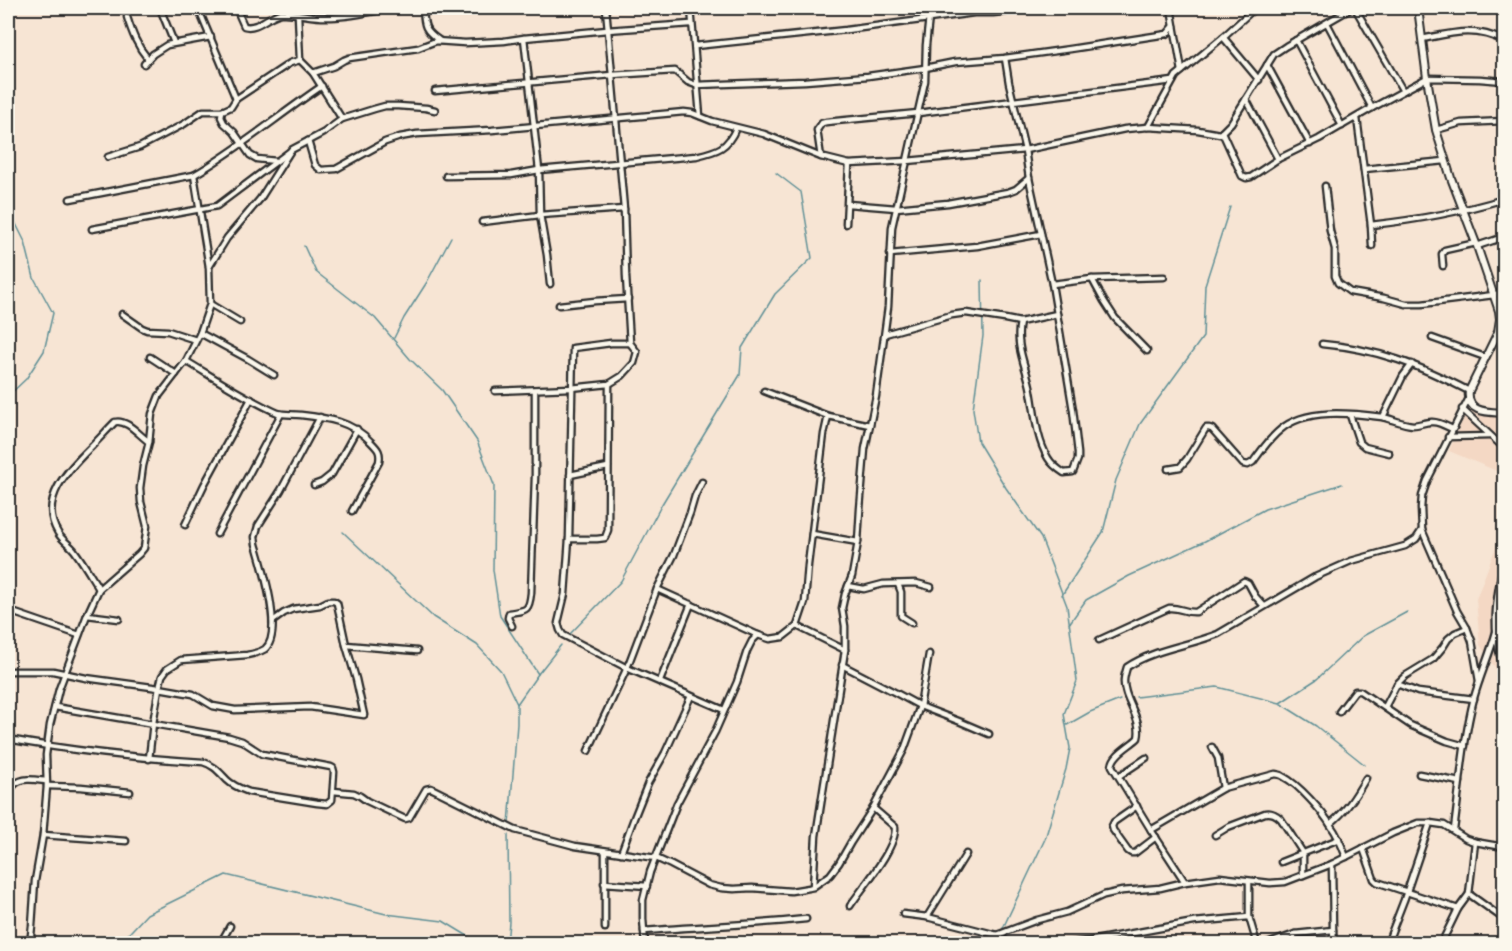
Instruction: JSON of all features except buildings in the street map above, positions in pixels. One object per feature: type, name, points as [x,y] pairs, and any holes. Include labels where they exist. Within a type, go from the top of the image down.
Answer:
[{"type":"street","points":[[160,8],[174,43]]},
{"type":"street","points":[[198,8],[236,99]]},
{"type":"street","points":[[236,8],[244,26],[249,28],[283,13],[329,17],[393,8]]},
{"type":"street","points":[[316,8],[316,16]]},
{"type":"street","points":[[423,8],[427,31],[440,41]]},
{"type":"street","points":[[495,392],[609,384],[622,376],[634,363],[637,352],[630,343],[624,209],[606,8]]},
{"type":"street","points":[[690,8],[700,116]]},
{"type":"street","points":[[813,887],[816,836],[845,650],[842,608],[852,576],[858,542],[865,449],[885,334],[891,271],[892,226],[925,81],[930,8]]},
{"type":"street","points":[[695,46],[1043,8]]},
{"type":"street","points":[[1171,8],[1182,71]]},
{"type":"street","points":[[1148,127],[1173,81],[1255,8]]},
{"type":"street","points":[[308,141],[315,165],[321,170],[336,169],[385,142],[417,134],[533,127],[684,112],[775,138],[821,157],[849,164],[1025,150],[1125,129],[1148,127],[1198,130],[1215,134],[1222,132],[1231,123],[1274,54],[1354,8],[1403,91]]},
{"type":"street","points":[[1418,8],[1436,130],[1494,295],[1504,338]]},
{"type":"street","points":[[298,15],[300,60],[313,73],[342,119]]},
{"type":"street","points":[[127,17],[140,50],[148,59]]},
{"type":"street","points":[[1327,23],[1372,108]]},
{"type":"street","points":[[313,73],[349,58],[409,49],[440,41],[465,43],[504,41],[691,24]]},
{"type":"street","points":[[435,91],[675,71],[696,86],[816,81],[868,76],[955,62],[1005,58],[1167,34],[1174,26]]},
{"type":"street","points":[[1422,39],[1456,32],[1473,32],[1492,35],[1504,41]]},
{"type":"street","points":[[1167,34],[1176,40]]},
{"type":"street","points":[[144,64],[160,49],[174,43],[211,37]]},
{"type":"street","points":[[1223,37],[1258,80]]},
{"type":"street","points":[[524,38],[539,170],[540,215],[550,284]]},
{"type":"street","points":[[1296,40],[1342,126]]},
{"type":"street","points":[[1005,58],[1052,284],[1073,410],[1078,453],[1073,472],[1065,473],[1054,466],[1048,459],[1040,438],[1020,351],[1018,338],[1020,322]]},
{"type":"street","points":[[108,157],[140,147],[184,124],[203,111],[222,111],[231,107],[236,99],[290,63],[300,60]]},
{"type":"street","points":[[1267,65],[1310,144]]},
{"type":"street","points":[[1222,132],[1242,176],[1246,178],[1427,78],[1504,81]]},
{"type":"street","points":[[821,157],[817,130],[822,123],[1173,81]]},
{"type":"street","points":[[70,199],[194,175],[242,144],[321,86]]},
{"type":"street","points":[[1246,99],[1278,159]]},
{"type":"street","points":[[92,229],[217,206],[291,150],[342,119],[364,111],[385,106],[435,110]]},
{"type":"street","points":[[222,111],[222,119],[253,157],[276,161]]},
{"type":"street","points":[[1357,118],[1372,246]]},
{"type":"street","points":[[1436,130],[1461,123],[1504,121]]},
{"type":"street","points":[[446,176],[503,175],[696,156],[727,145],[736,128]]},
{"type":"street","points":[[209,267],[227,238],[260,199],[291,150]]},
{"type":"street","points":[[1364,169],[1445,161]]},
{"type":"street","points":[[846,224],[849,164]]},
{"type":"street","points":[[30,944],[35,881],[43,836],[48,746],[59,689],[99,589],[144,548],[147,526],[140,488],[154,407],[159,396],[186,361],[200,333],[210,304],[209,267],[194,175]]},
{"type":"street","points":[[848,204],[896,208],[948,203],[1008,192],[1016,189],[1029,177]]},
{"type":"street","points":[[1325,186],[1329,225],[1335,249],[1335,276],[1338,283],[1350,292],[1395,302],[1422,304],[1494,295],[1504,291]]},
{"type":"street","points":[[1371,225],[1421,219],[1504,199]]},
{"type":"street","points":[[482,222],[624,209]]},
{"type":"street","points":[[890,254],[977,246],[1041,234]]},
{"type":"street","points":[[1443,266],[1442,254],[1445,250],[1477,245],[1504,237]]},
{"type":"street","points":[[1052,284],[1092,279],[1164,277]]},
{"type":"street","points":[[1092,279],[1115,318],[1147,351]]},
{"type":"street","points":[[560,305],[628,299]]},
{"type":"street","points":[[210,304],[240,322]]},
{"type":"street","points":[[885,334],[966,313],[1020,322],[1057,314]]},
{"type":"street","points":[[122,314],[147,330],[168,331],[196,340]]},
{"type":"street","points":[[1479,682],[1472,641],[1422,530],[1421,508],[1427,481],[1500,325]]},
{"type":"street","points":[[200,333],[274,375]]},
{"type":"street","points":[[1432,338],[1485,357]]},
{"type":"street","points":[[630,343],[573,348],[569,539],[565,594],[558,623],[563,635],[627,668],[724,710]]},
{"type":"street","points":[[1322,344],[1369,351],[1412,363],[1469,394],[1473,407],[1504,413]]},
{"type":"street","points":[[150,357],[176,374]]},
{"type":"street","points":[[186,361],[281,414],[320,417],[357,429],[378,448],[380,455],[379,462],[352,511]]},
{"type":"street","points":[[1383,417],[1412,363]]},
{"type":"street","points":[[569,539],[605,538],[608,530],[609,384]]},
{"type":"street","points":[[512,626],[507,615],[527,609],[531,593],[535,390]]},
{"type":"street","points":[[764,391],[828,416],[870,425]]},
{"type":"street","points":[[185,525],[251,399]]},
{"type":"street","points":[[1462,409],[1504,448]]},
{"type":"street","points":[[217,534],[281,414]]},
{"type":"street","points":[[1168,470],[1180,467],[1206,428],[1212,429],[1243,464],[1248,465],[1281,428],[1312,415],[1383,417],[1414,425],[1437,422],[1452,429]]},
{"type":"street","points":[[1350,415],[1359,442],[1365,447],[1389,453]]},
{"type":"street","points":[[657,589],[770,639],[783,637],[797,627],[805,602],[828,416]]},
{"type":"street","points":[[149,759],[159,688],[162,676],[167,669],[181,660],[247,655],[266,648],[271,639],[273,621],[270,597],[255,537],[258,526],[320,417]]},
{"type":"street","points":[[99,589],[73,549],[58,532],[52,513],[54,496],[69,469],[115,422],[124,422],[149,442]]},
{"type":"street","points":[[314,485],[322,483],[332,474],[357,429]]},
{"type":"street","points":[[1448,437],[1490,436]]},
{"type":"street","points":[[570,475],[608,467]]},
{"type":"street","points":[[588,751],[627,668],[702,482]]},
{"type":"street","points":[[1185,882],[1111,763],[1115,756],[1138,738],[1140,733],[1124,688],[1123,680],[1127,667],[1135,661],[1218,634],[1315,577],[1337,566],[1405,546],[1422,530]]},
{"type":"street","points":[[812,534],[858,542]]},
{"type":"street","points":[[1504,561],[1496,605],[1496,632],[1504,670]]},
{"type":"street","points":[[1099,640],[1169,608],[1196,612],[1244,582],[1248,583],[1264,606]]},
{"type":"street","points":[[848,586],[864,589],[883,584],[916,583],[931,587]]},
{"type":"street","points":[[898,584],[901,592],[901,616],[912,623]]},
{"type":"street","points":[[8,671],[53,671],[159,688],[193,694],[213,706],[225,709],[310,707],[364,715],[337,603],[334,601],[293,609],[273,621]]},
{"type":"street","points":[[660,681],[691,604]]},
{"type":"street","points":[[8,613],[12,612],[79,635]]},
{"type":"street","points":[[87,615],[119,619]]},
{"type":"street","points":[[797,627],[845,650]]},
{"type":"street","points":[[1384,707],[1397,684],[1405,676],[1433,659],[1448,639],[1467,628]]},
{"type":"street","points":[[1454,830],[1465,746],[1474,699],[1496,632]]},
{"type":"street","points":[[645,944],[643,900],[650,872],[677,803],[715,732],[737,682],[747,651],[758,635]]},
{"type":"street","points":[[346,645],[417,651]]},
{"type":"street","points":[[333,791],[354,793],[405,819],[409,818],[426,789],[431,788],[515,830],[575,846],[656,858],[709,885],[721,888],[791,891],[813,887],[830,875],[838,863],[873,808],[904,750],[920,706],[929,654]]},
{"type":"street","points":[[842,665],[920,706],[989,734]]},
{"type":"street","points":[[1397,684],[1418,692],[1474,699]]},
{"type":"street","points":[[1340,712],[1355,691],[1360,691],[1410,725],[1465,746]]},
{"type":"street","points":[[621,853],[648,783],[665,753],[691,696]]},
{"type":"street","points":[[8,739],[149,759],[202,762],[211,764],[228,782],[249,792],[307,802],[329,803],[332,800],[334,772],[331,767],[262,754],[242,741],[229,737],[55,707]]},
{"type":"street","points":[[1212,747],[1218,758],[1223,788]]},
{"type":"street","points":[[1119,776],[1146,758]]},
{"type":"street","points":[[1419,774],[1460,782]]},
{"type":"street","points":[[1151,830],[1223,788],[1265,776],[1281,775],[1308,798],[1330,824],[1346,857]]},
{"type":"street","points":[[1330,824],[1354,800],[1366,778]]},
{"type":"street","points":[[8,792],[15,784],[29,780],[46,784],[130,792]]},
{"type":"street","points":[[1137,806],[1114,822],[1113,830],[1131,854],[1156,837]]},
{"type":"street","points":[[850,906],[893,842],[896,833],[895,827],[873,808]]},
{"type":"street","points":[[1215,835],[1227,827],[1270,812],[1281,819],[1303,853],[1303,875]]},
{"type":"street","points":[[997,934],[1067,912],[1104,895],[1122,891],[1160,888],[1220,877],[1270,884],[1285,882],[1332,864],[1418,823],[1444,825],[1475,842],[1504,847]]},
{"type":"street","points":[[1387,944],[1430,823]]},
{"type":"street","points":[[43,836],[126,841]]},
{"type":"street","points":[[1281,862],[1339,839]]},
{"type":"street","points":[[1442,944],[1458,909],[1469,894],[1475,842]]},
{"type":"street","points":[[1364,848],[1377,882],[1458,909]]},
{"type":"street","points":[[605,851],[606,928]]},
{"type":"street","points":[[927,917],[966,854]]},
{"type":"street","points":[[1332,864],[1334,944]]},
{"type":"street","points":[[1248,882],[1249,917],[1257,944]]},
{"type":"street","points":[[604,883],[646,886]]},
{"type":"street","points":[[1469,894],[1501,917],[1504,923]]},
{"type":"street","points":[[903,914],[927,917],[997,934],[1011,943],[1099,942],[1194,922],[1249,917]]},
{"type":"street","points":[[644,931],[806,919]]},
{"type":"street","points":[[220,944],[230,926]]},
{"type":"street","points":[[1267,944],[1295,934],[1333,930]]},
{"type":"street","points":[[1499,944],[1504,932]]},
{"type":"street","points":[[1295,934],[1295,944]]},
{"type":"shaded area","points":[[1468,407],[1484,416],[1504,418],[1504,474],[1449,451]]},
{"type":"shaded area","points":[[1504,526],[1504,681],[1480,645],[1476,599]]},
{"type":"waterway","points":[[570,634],[621,581],[662,504],[740,375],[742,348],[775,294],[812,258],[801,192],[776,173]]},
{"type":"waterway","points":[[1062,595],[1103,532],[1116,480],[1140,424],[1203,337],[1205,285],[1230,207]]},
{"type":"waterway","points":[[8,208],[25,242],[34,278],[53,313],[44,351],[26,379],[8,396]]},
{"type":"waterway","points":[[394,338],[451,237]]},
{"type":"waterway","points":[[304,246],[316,272],[375,318],[410,359],[442,390],[477,441],[494,485],[493,570],[500,616],[538,674]]},
{"type":"waterway","points":[[982,280],[983,336],[973,409],[978,442],[1006,488],[1041,538],[1067,606],[1077,681],[1064,714],[1070,748],[1066,769],[1045,839],[1003,928]]},
{"type":"waterway","points":[[1069,624],[1086,600],[1129,576],[1205,541],[1265,509],[1342,484]]},
{"type":"waterway","points":[[343,532],[433,617],[477,645],[501,671],[517,704]]},
{"type":"waterway","points":[[1136,697],[1217,687],[1280,703],[1317,679],[1363,636],[1407,612]]},
{"type":"waterway","points":[[509,824],[517,704],[561,645]]},
{"type":"waterway","points":[[1067,725],[1090,712],[1120,700]]},
{"type":"waterway","points":[[1281,704],[1316,726],[1365,765]]},
{"type":"waterway","points":[[507,944],[508,835]]},
{"type":"waterway","points":[[119,944],[147,914],[226,875],[386,914],[443,921],[481,944]]}]
